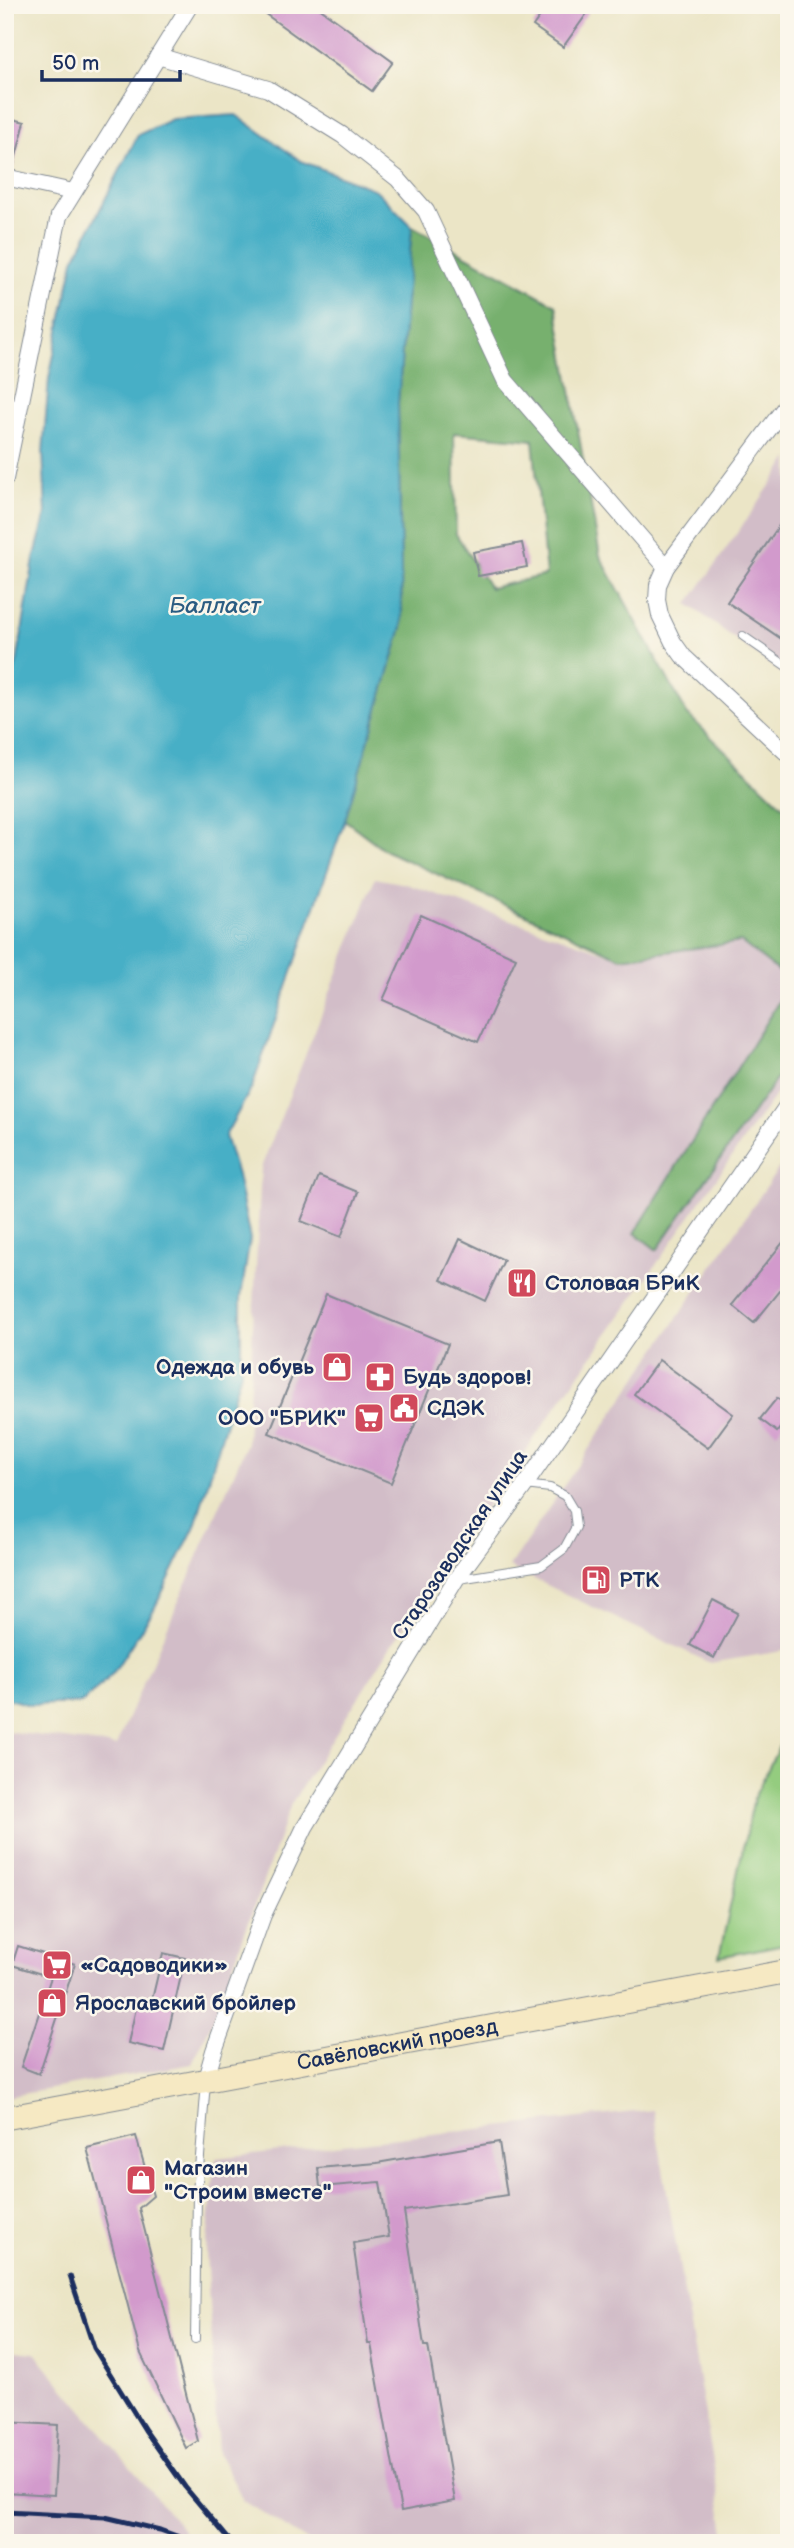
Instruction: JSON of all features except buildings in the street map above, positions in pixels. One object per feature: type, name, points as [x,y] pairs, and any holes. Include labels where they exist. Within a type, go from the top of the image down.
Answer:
[{"type":"main road","name":"Савёловский проезд","points":[[5,2118],[789,1971]]},
{"type":"street","points":[[5,479],[59,216],[190,5]]},
{"type":"street","points":[[158,56],[268,89],[342,135],[398,179],[426,211],[505,380],[666,567]]},
{"type":"street","points":[[5,177],[73,192]]},
{"type":"street","points":[[789,402],[666,567],[658,585],[657,600],[663,622],[683,656],[789,755]]},
{"type":"street","name":"Старозаводская улица","points":[[206,2079],[263,1915],[305,1827],[456,1579],[526,1485],[789,1103]]},
{"type":"lane","points":[[743,636],[789,668]]},
{"type":"lane","points":[[456,1579],[541,1566],[564,1549],[576,1527],[574,1511],[565,1496],[550,1488],[526,1485]]},
{"type":"lane","points":[[195,2339],[197,2193],[206,2079]]},
{"type":"shaded area","points":[[789,458],[789,679],[688,604]]},
{"type":"shaded area","points":[[375,878],[406,884],[621,958],[741,942],[789,980],[789,985],[635,1232],[657,1249],[789,1061],[789,1075],[412,1613],[291,1804],[216,2013],[192,2064],[5,2097],[5,1731],[116,1746],[247,1443],[261,1168]]},
{"type":"shaded area","points":[[789,1153],[789,1650],[710,1663],[509,1567]]},
{"type":"shaded area","points":[[653,2110],[727,2543],[311,2543],[244,2501],[218,2453],[206,2252],[216,2158]]},
{"type":"shaded area","points":[[5,2350],[35,2353],[194,2543],[5,2543]]},
{"type":"green space","points":[[412,226],[556,305],[600,556],[687,714],[789,812],[789,980],[741,942],[621,958],[386,851],[345,820],[402,627],[398,403]],"holes":[[[454,433],[533,440],[546,575],[490,588],[456,534]]]},
{"type":"green space","points":[[789,985],[789,1061],[657,1250],[635,1233]]},
{"type":"green space","points":[[789,1726],[789,1943],[719,1957],[754,1798]]},
{"type":"water","name":"Балласт","points":[[236,115],[301,161],[376,190],[412,226],[398,403],[402,627],[345,820],[252,1087],[225,1136],[237,1175],[250,1239],[241,1296],[241,1372],[195,1526],[153,1611],[113,1673],[82,1703],[30,1705],[5,1698],[5,697],[17,662],[34,559],[46,514],[43,452],[49,378],[74,260],[138,135],[172,119]]},
{"type":"railway","points":[[70,2276],[94,2348],[145,2430],[185,2487],[232,2543]]},
{"type":"railway","points":[[5,2512],[105,2517],[160,2530],[196,2543]]},
{"type":"place","name":"Столовая БРиК","points":[[522,1283]]},
{"type":"place","name":"Одежда и обувь","points":[[337,1367]]},
{"type":"place","name":"Будь здоров!","points":[[380,1377]]},
{"type":"place","name":"СДЭК","points":[[404,1408]]},
{"type":"place","name":"ООО \"БРИК\"","points":[[369,1418]]},
{"type":"place","name":"РТК","points":[[596,1580]]},
{"type":"place","name":"«Садоводики»","points":[[57,1965]]},
{"type":"place","name":"Ярославский бройлер","points":[[52,2003]]},
{"type":"place","name":"Магазин \"Строим вместе\"","points":[[141,2180]]}]
